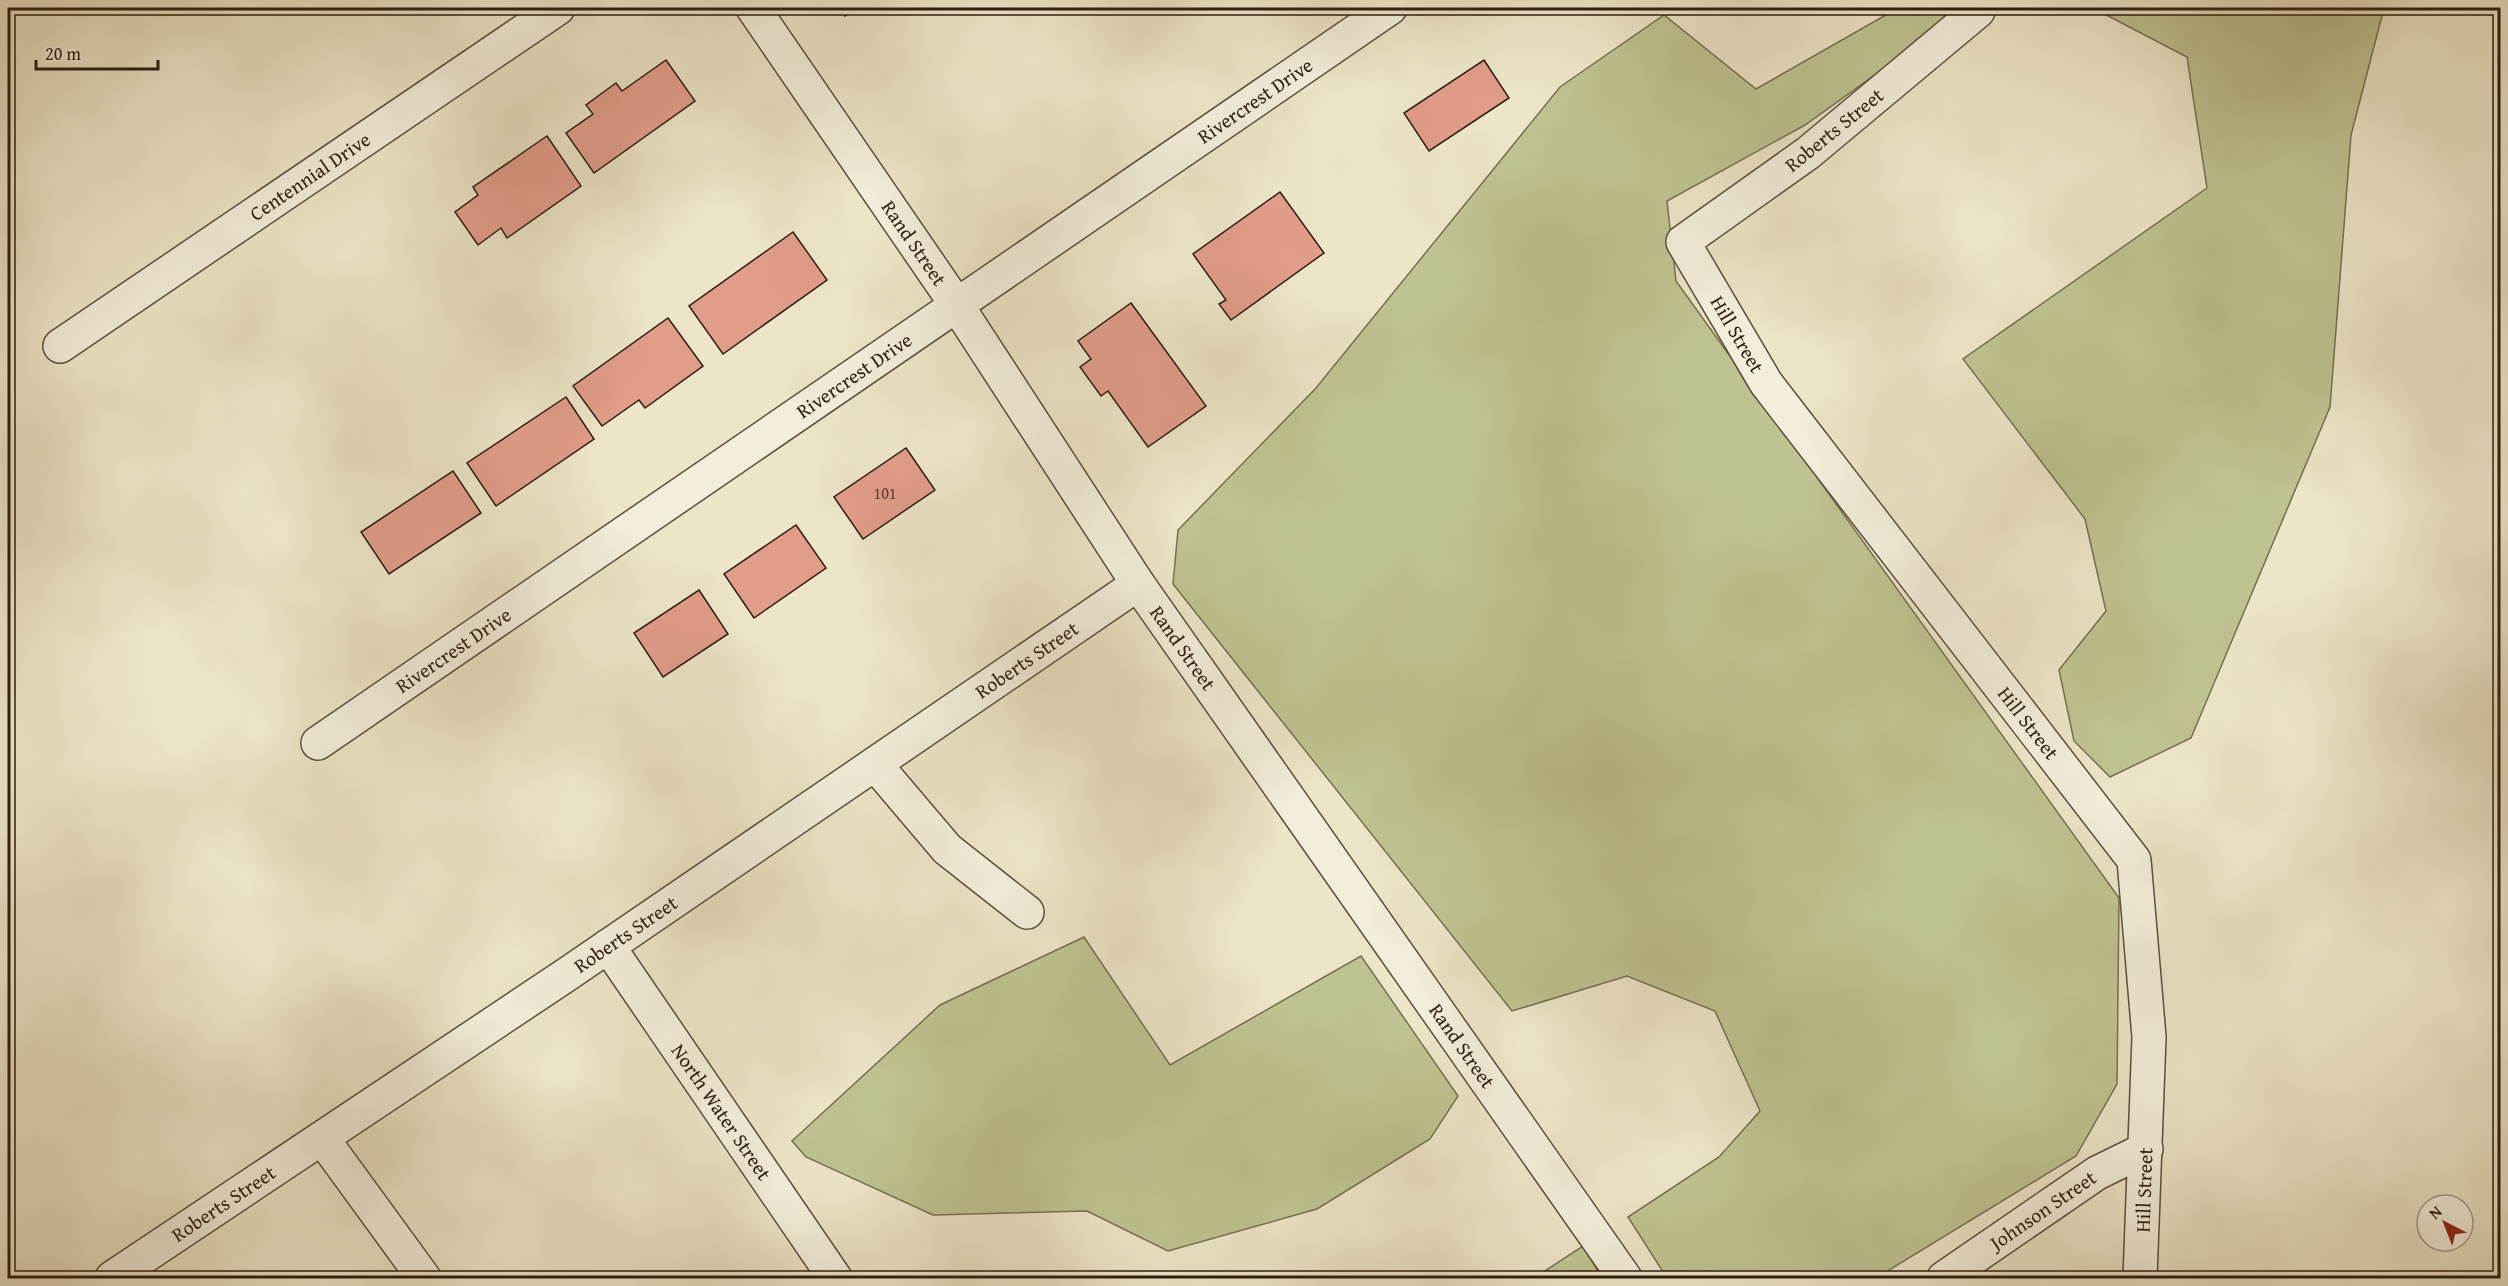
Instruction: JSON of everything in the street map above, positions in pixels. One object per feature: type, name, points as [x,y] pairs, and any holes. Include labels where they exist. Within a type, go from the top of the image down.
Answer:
[{"type":"street","name":"Centennial Drive","points":[[60,346],[558,8]]},
{"type":"street","name":"Rand Street","points":[[753,8],[956,304],[1138,584],[1625,1278]]},
{"type":"street","name":"Rivercrest Drive","points":[[318,743],[1390,8]]},
{"type":"street","name":"Roberts Street","points":[[1683,242],[1808,153],[1978,11]]},
{"type":"street","name":"Hill Street","points":[[1683,242],[1766,383],[2134,860],[2150,1037],[2140,1278]]},
{"type":"street","name":"Roberts Street","points":[[112,1278],[608,946],[1138,584]]},
{"type":"street","points":[[875,764],[947,849],[1027,912]]},
{"type":"street","name":"North Water Street","points":[[608,946],[835,1278]]},
{"type":"street","points":[[322,1138],[424,1278]]},
{"type":"street","name":"Johnson Street","points":[[1944,1278],[2097,1173],[2146,1149]]},
{"type":"green space","points":[[1898,8],[1968,8],[1805,125],[1667,201],[1676,281],[2119,898],[2117,1084],[2076,1156],[1876,1278],[1667,1278],[1628,1217],[1719,1157],[1760,1111],[1715,1011],[1627,976],[1512,1011],[1173,584],[1178,530],[1316,388],[1560,87],[1664,15],[1756,89]]},
{"type":"green space","points":[[2093,8],[2384,8],[2351,135],[2330,407],[2191,738],[2110,777],[2074,741],[2059,670],[2106,611],[2085,519],[1963,359],[2207,188],[2187,57]]},
{"type":"green space","points":[[1084,937],[1170,1065],[1361,956],[1458,1096],[1430,1139],[1317,1209],[1168,1251],[1087,1211],[933,1215],[806,1157],[792,1141],[940,1005]]},
{"type":"green space","points":[[1583,1246],[1602,1278],[1534,1278]]},
{"type":"building","points":[[839,8],[856,8],[845,16]]},
{"type":"building","points":[[666,60],[695,101],[594,173],[566,133],[593,114],[586,105],[616,83],[622,91]]},
{"type":"building","points":[[1484,60],[1509,98],[1429,151],[1404,113]]},
{"type":"building","points":[[547,136],[581,186],[507,238],[501,228],[478,245],[455,212],[478,195],[473,187]]},
{"type":"building","points":[[1280,192],[1324,253],[1231,320],[1219,304],[1226,300],[1193,254]]},
{"type":"building","points":[[793,232],[827,280],[723,354],[689,306]]},
{"type":"building","points":[[1131,303],[1206,406],[1148,447],[1108,391],[1101,396],[1080,367],[1091,359],[1078,341]]},
{"type":"building","points":[[668,318],[703,366],[645,408],[639,400],[602,426],[573,386]]},
{"type":"building","points":[[566,397],[594,439],[496,506],[467,463]]},
{"type":"building","points":[[906,448],[935,490],[863,539],[834,497]]},
{"type":"building","points":[[453,471],[481,513],[389,574],[361,532]]},
{"type":"building","points":[[796,525],[826,568],[754,618],[724,574]]},
{"type":"building","points":[[699,590],[728,634],[663,677],[634,633]]}]
